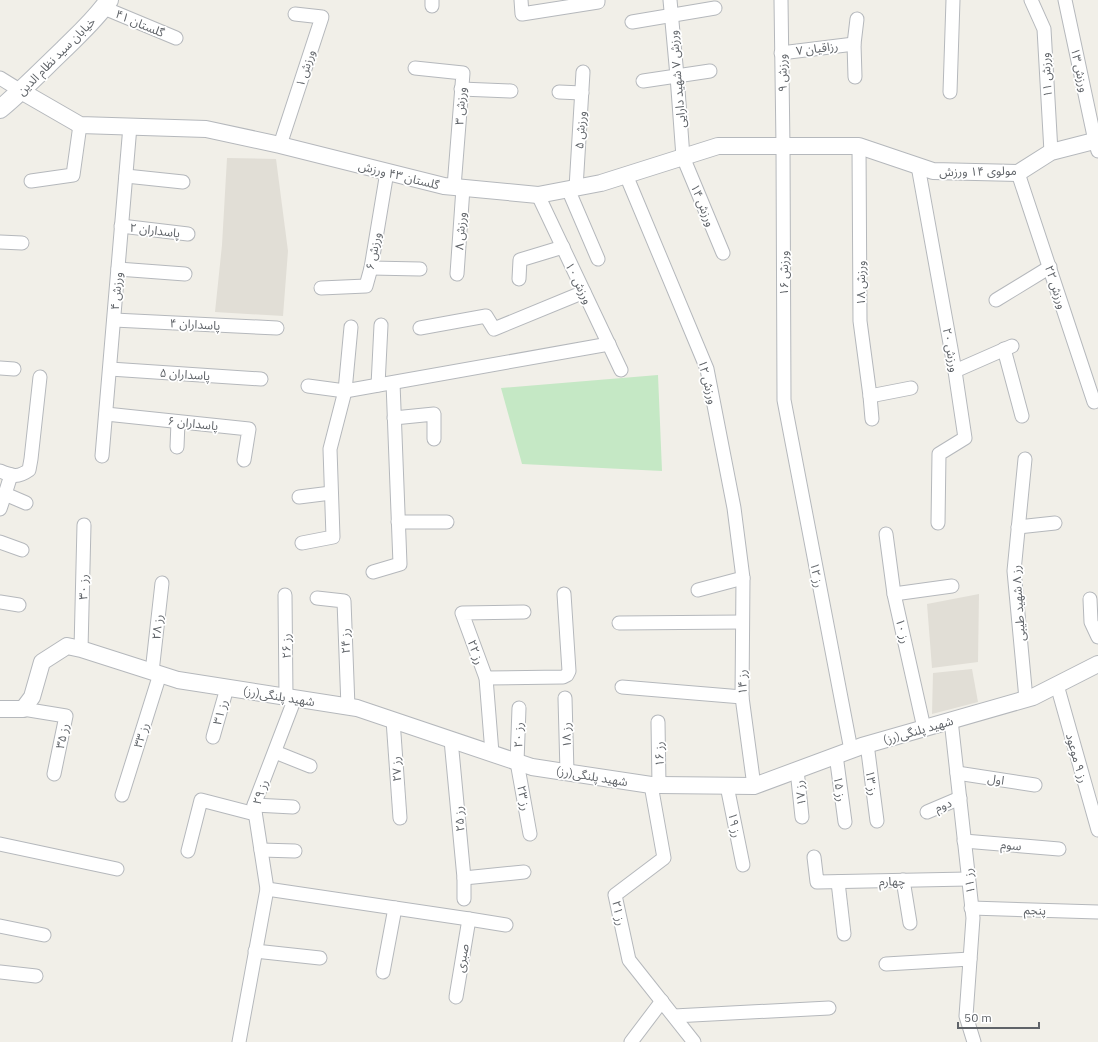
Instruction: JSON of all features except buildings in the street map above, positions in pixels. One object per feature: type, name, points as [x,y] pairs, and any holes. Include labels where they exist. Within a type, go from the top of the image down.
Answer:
[{"type":"main road","name":"خیابان سید نظام الدین","points":[[0,109],[21,91],[91,23],[106,4]]},
{"type":"street","points":[[521,0],[522,14],[598,2],[598,0]]},
{"type":"street","name":"ورزش ۷ شهید دارایی","points":[[670,0],[683,157]]},
{"type":"street","name":"ورزش ۹","points":[[781,0],[782,146]]},
{"type":"street","points":[[950,92],[953,0]]},
{"type":"street","name":"ورزش ۱۱","points":[[1031,0],[1044,29],[1051,152]]},
{"type":"street","name":"ورزش ۱۳","points":[[1065,0],[1097,144]]},
{"type":"street","name":"گلستان ۴۱","points":[[106,4],[176,38]]},
{"type":"street","points":[[632,22],[715,8]]},
{"type":"street","name":"ورزش ۱","points":[[280,145],[322,17],[295,14]]},
{"type":"street","points":[[855,77],[854,44],[857,19]]},
{"type":"street","name":"رزاقیان ۷","points":[[781,53],[854,44]]},
{"type":"street","name":"ورزش ۳","points":[[415,68],[463,73],[459,187]]},
{"type":"street","name":"ورزش ۵","points":[[572,188],[583,72]]},
{"type":"street","points":[[643,82],[710,72]]},
{"type":"street","points":[[0,78],[21,91]]},
{"type":"street","points":[[462,89],[511,91]]},
{"type":"street","name":"گلستان ۴۳ ورزش","points":[[21,91],[80,125],[206,129],[280,145],[444,186],[538,196],[601,183],[718,146],[782,146]]},
{"type":"street","points":[[559,92],[582,93]]},
{"type":"street","points":[[31,181],[73,175],[80,125]]},
{"type":"street","name":"ورزش ۴","points":[[102,456],[130,126]]},
{"type":"street","name":"مولوی ۱۴ ورزش","points":[[782,146],[859,146],[933,171],[1018,172],[1051,152],[1097,144]]},
{"type":"street","name":"ورزش ۱۶","points":[[782,146],[784,400]]},
{"type":"street","name":"ورزش ۱۸","points":[[859,146],[860,321],[872,419]]},
{"type":"street","name":"ورزش ۱۴","points":[[683,157],[723,253]]},
{"type":"street","name":"ورزش ۲۰","points":[[918,166],[955,370],[965,438],[939,454],[938,523]]},
{"type":"street","name":"ورزش ۶","points":[[321,288],[366,286],[371,268],[387,172]]},
{"type":"street","name":"ورزش ۲۲","points":[[1018,172],[1094,402]]},
{"type":"street","name":"ورزش ۱۲","points":[[626,175],[707,369],[734,508],[743,578]]},
{"type":"street","points":[[126,176],[183,182]]},
{"type":"street","name":"ورزش ۸","points":[[457,274],[459,187]]},
{"type":"street","points":[[572,188],[598,259]]},
{"type":"street","name":"ورزش ۱۰","points":[[538,196],[621,370]]},
{"type":"street","name":"پاسداران ۲","points":[[121,226],[188,234]]},
{"type":"street","points":[[0,242],[22,243]]},
{"type":"street","points":[[518,279],[520,260],[563,247]]},
{"type":"street","points":[[996,300],[1050,267]]},
{"type":"street","points":[[371,268],[420,269]]},
{"type":"street","points":[[118,269],[185,274]]},
{"type":"street","points":[[420,328],[486,316],[494,329],[584,292]]},
{"type":"street","name":"پاسداران ۴","points":[[114,320],[277,328]]},
{"type":"street","points":[[378,385],[382,326]]},
{"type":"street","points":[[302,543],[332,537],[330,449],[345,391],[351,327]]},
{"type":"street","points":[[308,386],[345,391],[609,344]]},
{"type":"street","points":[[955,370],[1008,347],[1022,416]]},
{"type":"street","points":[[0,368],[14,369]]},
{"type":"street","name":"پاسداران ۵","points":[[110,369],[261,379]]},
{"type":"street","points":[[0,508],[5,494],[5,473],[22,475],[29,470],[40,377]]},
{"type":"street","points":[[373,572],[400,564],[393,383]]},
{"type":"street","points":[[870,396],[911,388]]},
{"type":"street","name":"رز ۱۲","points":[[784,400],[843,753]]},
{"type":"street","name":"پاسداران ۶","points":[[106,414],[249,429],[244,460]]},
{"type":"street","points":[[394,418],[434,414],[434,439]]},
{"type":"street","points":[[177,447],[178,422]]},
{"type":"street","name":"رز ۸ شهید طیبی","points":[[1025,459],[1014,571],[1026,699]]},
{"type":"street","points":[[299,497],[331,493]]},
{"type":"street","points":[[5,494],[26,503]]},
{"type":"street","points":[[398,522],[447,522]]},
{"type":"street","points":[[1018,527],[1055,523]]},
{"type":"street","name":"رز ۳۰","points":[[81,649],[84,525]]},
{"type":"street","name":"رز ۱۰","points":[[886,534],[894,594],[924,728]]},
{"type":"street","points":[[0,542],[22,550]]},
{"type":"street","points":[[698,590],[743,578]]},
{"type":"street","name":"رز ۱۴","points":[[743,578],[742,697],[754,786]]},
{"type":"street","name":"رز ۲۸","points":[[156,673],[162,583]]},
{"type":"street","points":[[894,594],[952,586]]},
{"type":"street","points":[[486,678],[563,677],[567,675],[569,670],[564,594]]},
{"type":"street","name":"رز ۲۶","points":[[285,595],[290,698]]},
{"type":"street","name":"رز ۲۴","points":[[317,598],[344,601],[348,707]]},
{"type":"street","points":[[1090,599],[1091,622],[1098,637]]},
{"type":"street","points":[[0,602],[19,605]]},
{"type":"street","name":"رز ۲۲","points":[[492,753],[486,678],[462,613],[524,612]]},
{"type":"street","points":[[619,623],[742,622]]},
{"type":"street","name":"شهید پلنگی(رز)","points":[[23,709],[32,697],[42,662],[67,646],[81,649],[178,680],[357,708],[532,767],[655,785],[754,786],[867,744],[1034,697],[1098,664]]},
{"type":"street","name":"رز ۳۳","points":[[122,795],[156,673]]},
{"type":"street","name":"رز ۹ موعود","points":[[1057,685],[1098,830]]},
{"type":"street","points":[[622,686],[742,697]]},
{"type":"street","name":"رز ۳۱","points":[[213,737],[227,688]]},
{"type":"street","name":"رز ۲۹","points":[[267,889],[254,810],[274,752],[290,698]]},
{"type":"street","name":"رز ۱۸","points":[[565,698],[567,772]]},
{"type":"street","name":"رز ۲۰","points":[[518,708],[518,762]]},
{"type":"street","points":[[0,709],[23,709]]},
{"type":"street","name":"رز ۳۵","points":[[23,709],[66,716],[54,774]]},
{"type":"street","name":"رز ۲۷","points":[[393,720],[400,818]]},
{"type":"street","name":"رز ۱۱","points":[[951,720],[973,918],[966,1016],[974,1042]]},
{"type":"street","name":"رز ۱۶","points":[[655,785],[658,722]]},
{"type":"street","name":"رز ۲۵","points":[[451,740],[464,878],[464,899]]},
{"type":"street","name":"رز ۱۳","points":[[867,744],[877,821]]},
{"type":"street","points":[[274,752],[310,766]]},
{"type":"street","name":"رز ۱۵","points":[[843,753],[845,822]]},
{"type":"street","name":"رز ۲۳","points":[[518,762],[530,834]]},
{"type":"street","name":"رز ۱۷","points":[[797,770],[802,817]]},
{"type":"street","name":"اول","points":[[957,773],[1034,785]]},
{"type":"street","name":"رز ۲۱","points":[[655,785],[664,858],[615,895],[629,960],[694,1042]]},
{"type":"street","name":"رز ۱۹","points":[[727,786],[743,865]]},
{"type":"street","name":"دوم","points":[[927,812],[960,798]]},
{"type":"street","points":[[188,851],[201,800],[254,810],[293,807]]},
{"type":"street","name":"سوم","points":[[964,840],[1059,850]]},
{"type":"street","points":[[0,844],[117,869]]},
{"type":"street","points":[[260,850],[295,851]]},
{"type":"street","name":"چهارم","points":[[814,857],[817,882],[968,879]]},
{"type":"street","points":[[464,878],[524,872]]},
{"type":"street","points":[[903,880],[910,923]]},
{"type":"street","points":[[838,882],[844,934]]},
{"type":"street","points":[[239,1042],[267,889],[506,925]]},
{"type":"street","points":[[384,972],[395,908]]},
{"type":"street","name":"پنجم","points":[[971,908],[1098,912]]},
{"type":"street","name":"صبری","points":[[456,997],[469,919]]},
{"type":"street","points":[[0,926],[44,935]]},
{"type":"street","points":[[256,951],[320,958]]},
{"type":"street","points":[[886,964],[970,959]]},
{"type":"street","points":[[0,972],[36,976]]},
{"type":"street","points":[[631,1042],[662,1001]]},
{"type":"street","points":[[674,1016],[829,1008]]},
{"type":"shaded area","points":[[227,158],[276,159],[288,251],[283,316],[215,312],[222,245]]},
{"type":"shaded area","points":[[979,594],[978,662],[932,668],[927,604]]},
{"type":"shaded area","points":[[972,669],[978,702],[932,714],[933,673]]},
{"type":"green space","points":[[658,375],[662,471],[522,464],[501,388]]}]
